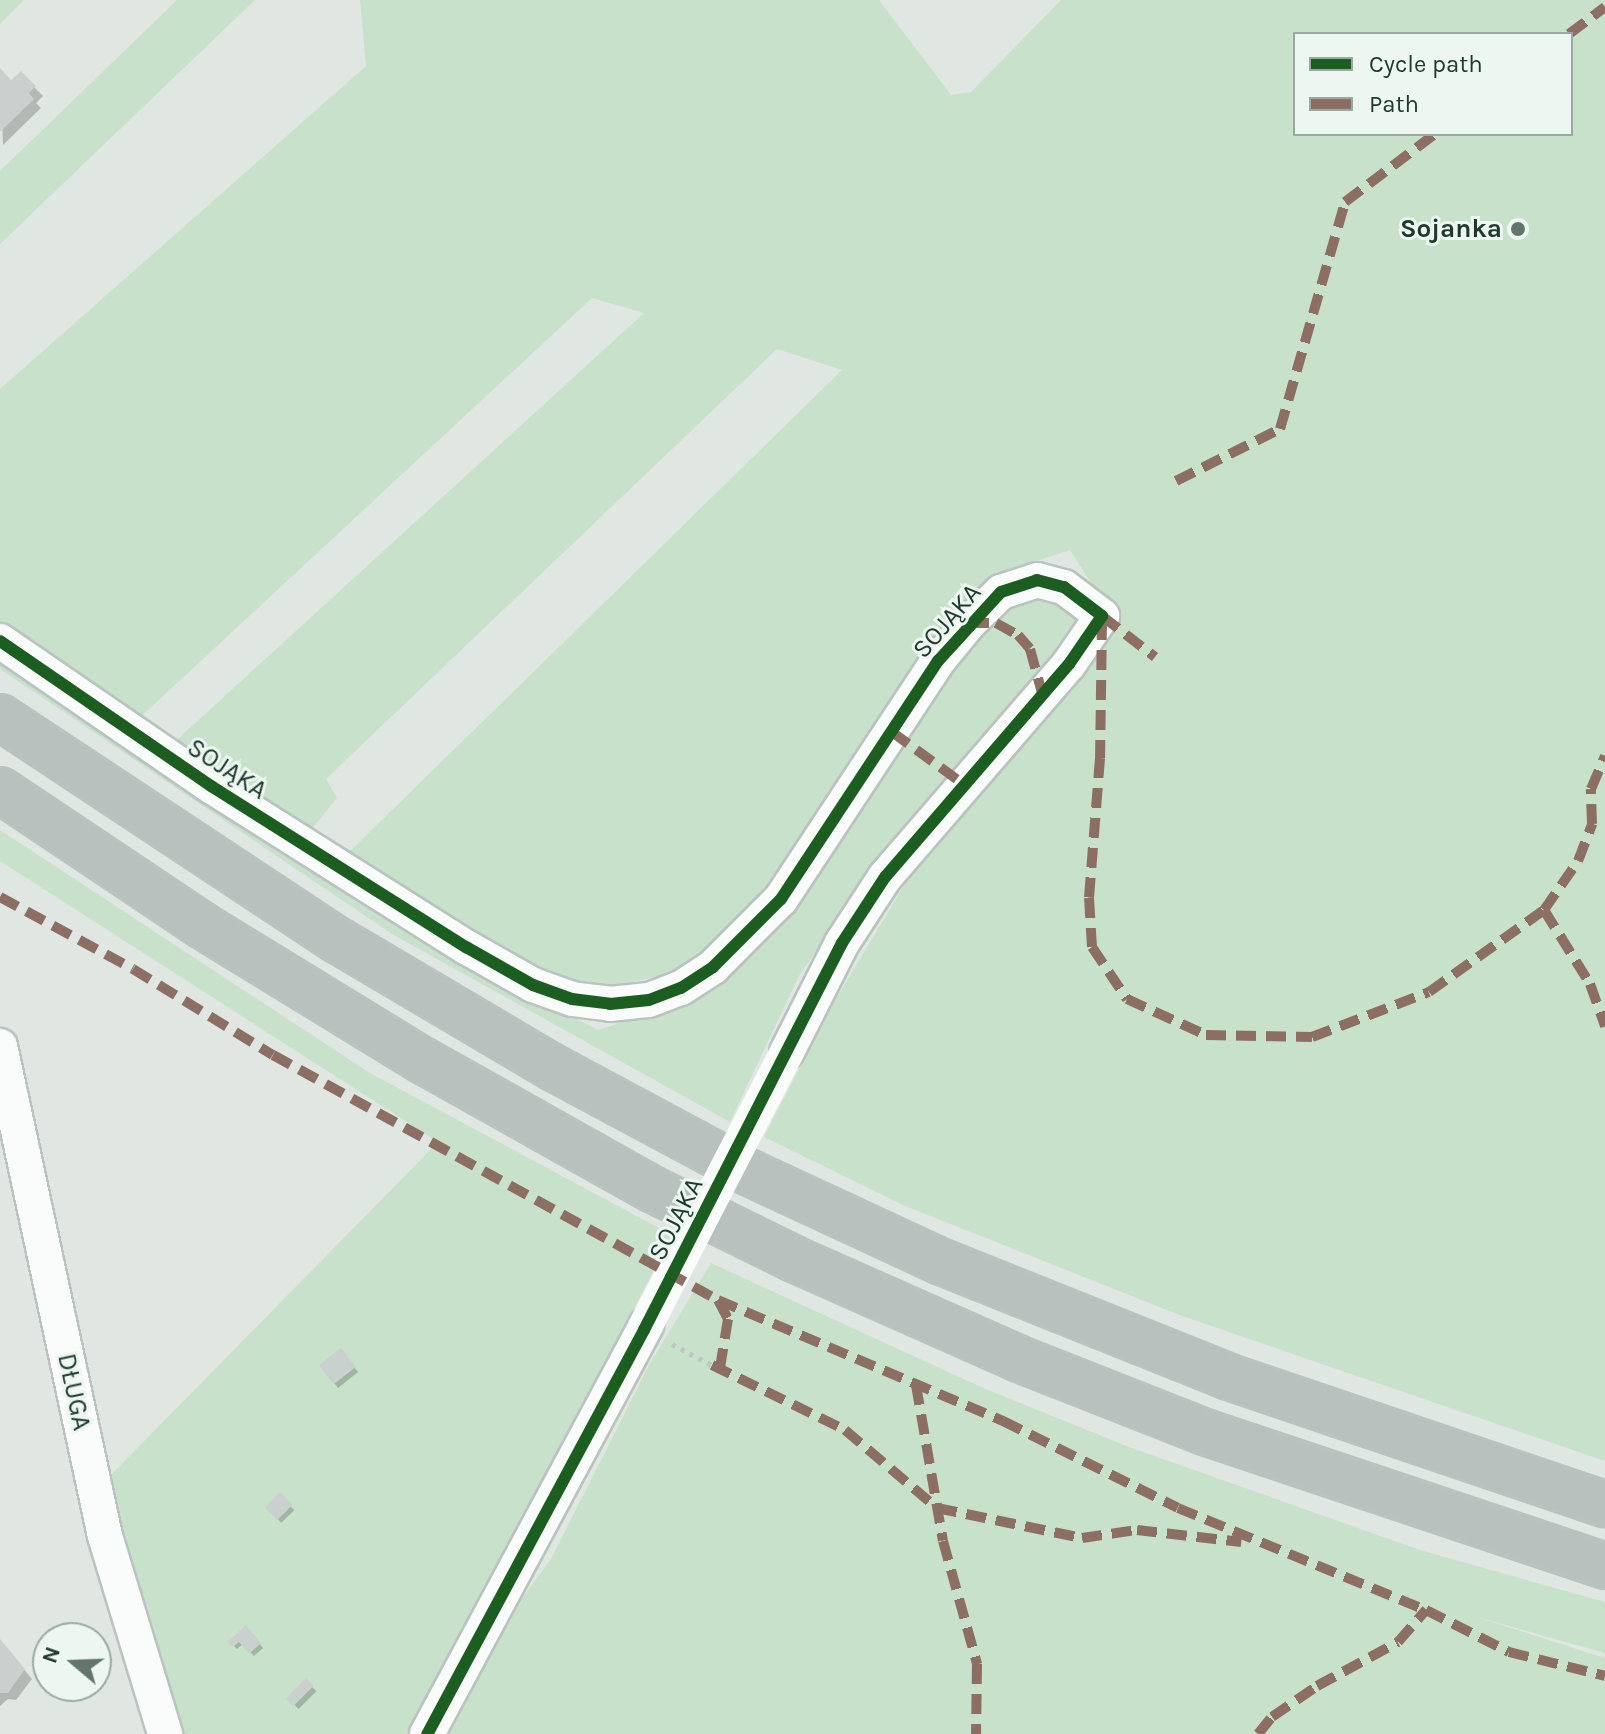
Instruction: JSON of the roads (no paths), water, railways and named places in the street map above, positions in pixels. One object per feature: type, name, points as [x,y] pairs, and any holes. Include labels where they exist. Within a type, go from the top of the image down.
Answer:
[{"type":"highway","points":[[0,717],[400,978],[750,1173],[968,1274],[1201,1367],[1605,1504]]},
{"type":"highway","points":[[0,790],[203,926],[422,1060],[652,1189],[794,1259],[1017,1358],[1205,1432],[1605,1566]]},
{"type":"street","name":"SOJĄKA","points":[[0,641],[211,786],[466,947],[533,985],[572,999],[610,1004],[649,1000],[681,988],[713,967],[781,899],[938,661],[969,623],[1001,592],[1037,580],[1064,587],[1102,616],[1069,664],[885,877],[842,943],[653,1332],[427,1734]]},
{"type":"street","name":"DŁUGA","points":[[0,1046],[105,1536],[165,1734]]},
{"type":"place","name":"Sojanka","points":[[1518,229]]}]
